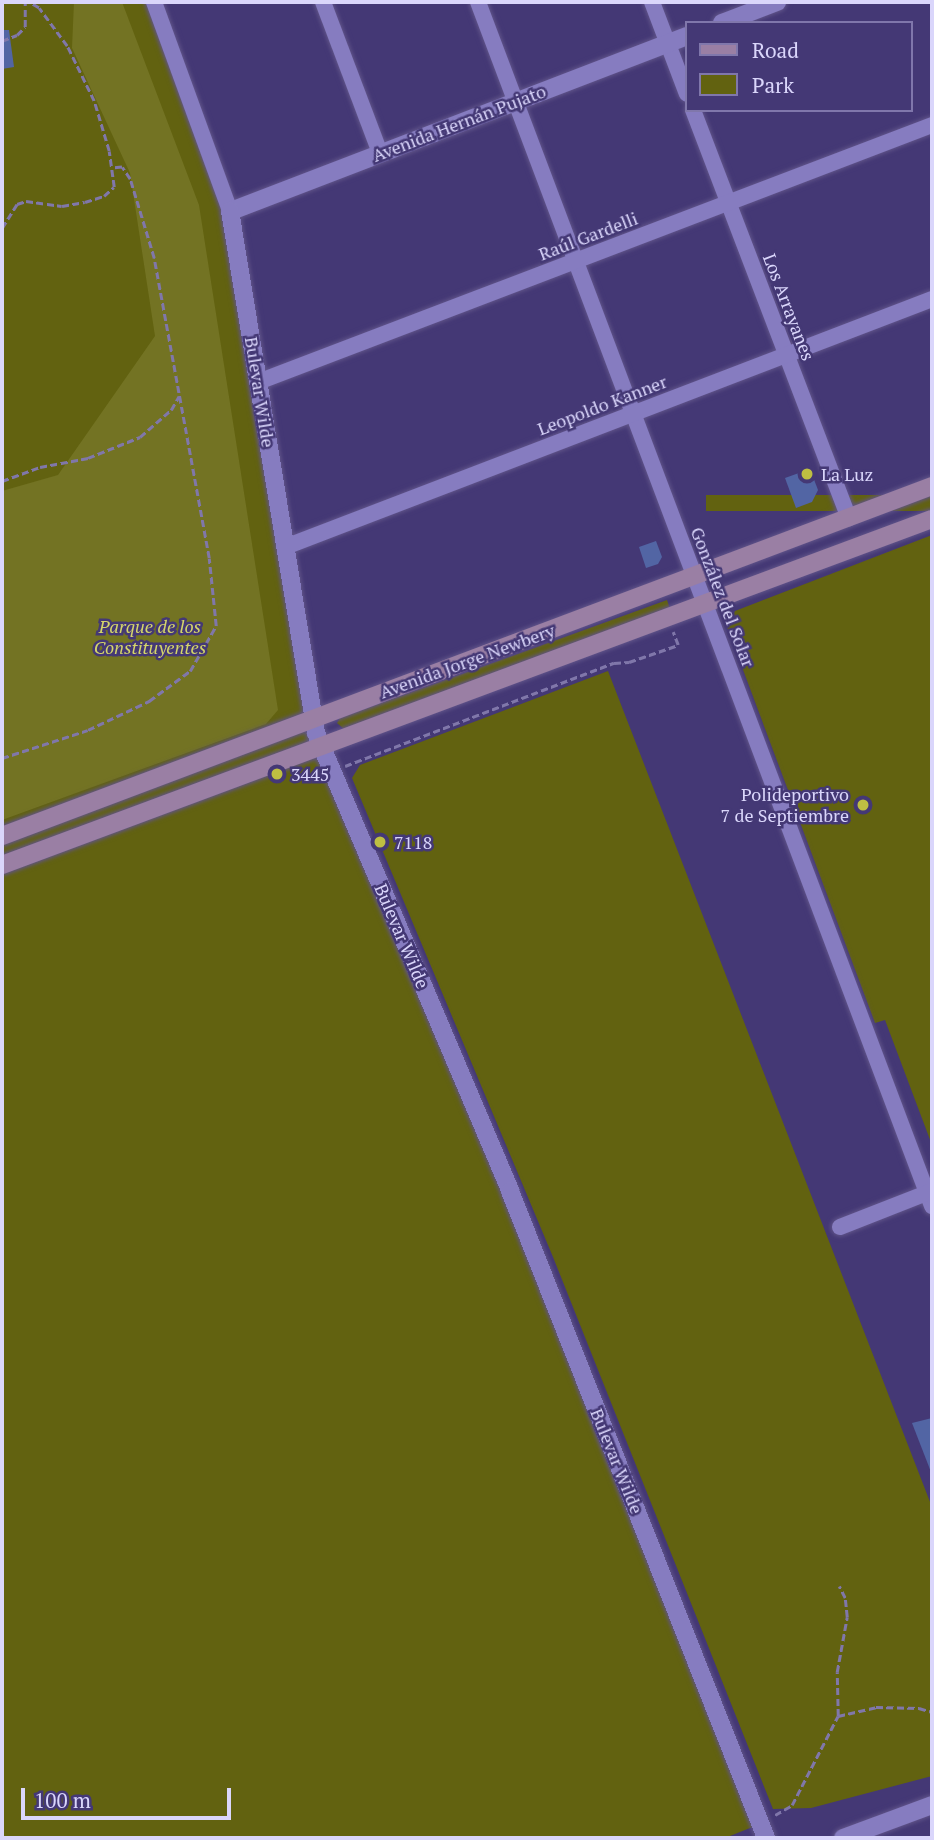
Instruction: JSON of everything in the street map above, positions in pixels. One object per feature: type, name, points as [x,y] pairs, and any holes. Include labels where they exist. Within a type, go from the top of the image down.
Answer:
[{"type":"main road","name":"Avenida Jorge Newbery","points":[[2,836],[932,486]]},
{"type":"main road","name":"Avenida Jorge Newbery","points":[[2,865],[705,606],[932,519]]},
{"type":"street","name":"Bulevar Wilde","points":[[154,2],[230,211],[313,719],[322,747],[510,1191],[763,1831]]},
{"type":"street","points":[[323,2],[380,153]]},
{"type":"street","name":"González del Solar","points":[[478,2],[931,1197]]},
{"type":"street","points":[[652,2],[685,89]]},
{"type":"street","points":[[727,21],[777,2]]},
{"type":"street","name":"Avenida Hernán Pujato","points":[[230,211],[685,37]]},
{"type":"street","name":"Los Arrayanes","points":[[694,112],[849,518]]},
{"type":"street","name":"Raúl Gardelli","points":[[258,382],[932,125]]},
{"type":"street","name":"Leopoldo Kanner","points":[[285,547],[932,299]]},
{"type":"street","points":[[840,1227],[931,1197]]},
{"type":"street","points":[[843,1838],[932,1805]]},
{"type":"path","points":[[2,41],[17,35],[25,27],[27,2],[39,8],[67,46],[94,101],[112,168],[114,187],[104,196],[62,205],[26,201],[17,204],[2,228]]},
{"type":"path","points":[[2,758],[88,730],[149,701],[190,671],[216,626],[209,558],[154,258],[130,179],[122,167],[112,168]]},
{"type":"path","points":[[2,481],[40,467],[88,458],[140,437],[171,410],[180,394]]},
{"type":"path","points":[[342,767],[614,663],[629,662],[677,645]]},
{"type":"path","points":[[763,1831],[792,1805],[838,1716],[837,1672],[847,1617],[845,1598],[839,1586]]},
{"type":"path","points":[[838,1716],[876,1707],[919,1708],[932,1712]]},
{"type":"green space","name":"Parque de los Constituyentes","points":[[2,2],[154,2],[230,211],[313,719],[760,1824],[725,1838],[2,1838]]},
{"type":"green space","name":"Parque de los Constituyentes","points":[[74,2],[122,2],[199,205],[278,710],[266,724],[2,820],[2,491],[58,475],[155,336],[130,173],[72,48]]},
{"type":"green space","points":[[706,495],[932,495],[932,511],[706,511]]},
{"type":"green space","name":"Polideportivo 7 de Septiembre","points":[[932,535],[932,1145],[885,1020],[875,1023],[727,627],[735,611]]},
{"type":"green space","points":[[667,600],[671,612],[345,730],[337,723],[340,718]]},
{"type":"green space","points":[[608,671],[932,1507],[932,1776],[811,1808],[773,1809],[553,1257],[352,778],[360,765]]},
{"type":"building","points":[[2,30],[9,30],[14,67],[2,69]]},
{"type":"building","points":[[810,469],[818,490],[812,502],[796,508],[785,478]]},
{"type":"building","points":[[656,541],[662,557],[658,564],[646,568],[639,547]]},
{"type":"building","points":[[932,1418],[932,1472],[931,1472],[912,1423]]},
{"type":"place","name":"La Luz","points":[[807,474]]},
{"type":"place","name":"3445","points":[[277,774]]},
{"type":"place","name":"Polideportivo 7 de Septiembre","points":[[863,805]]},
{"type":"place","name":"7118","points":[[380,842]]}]
